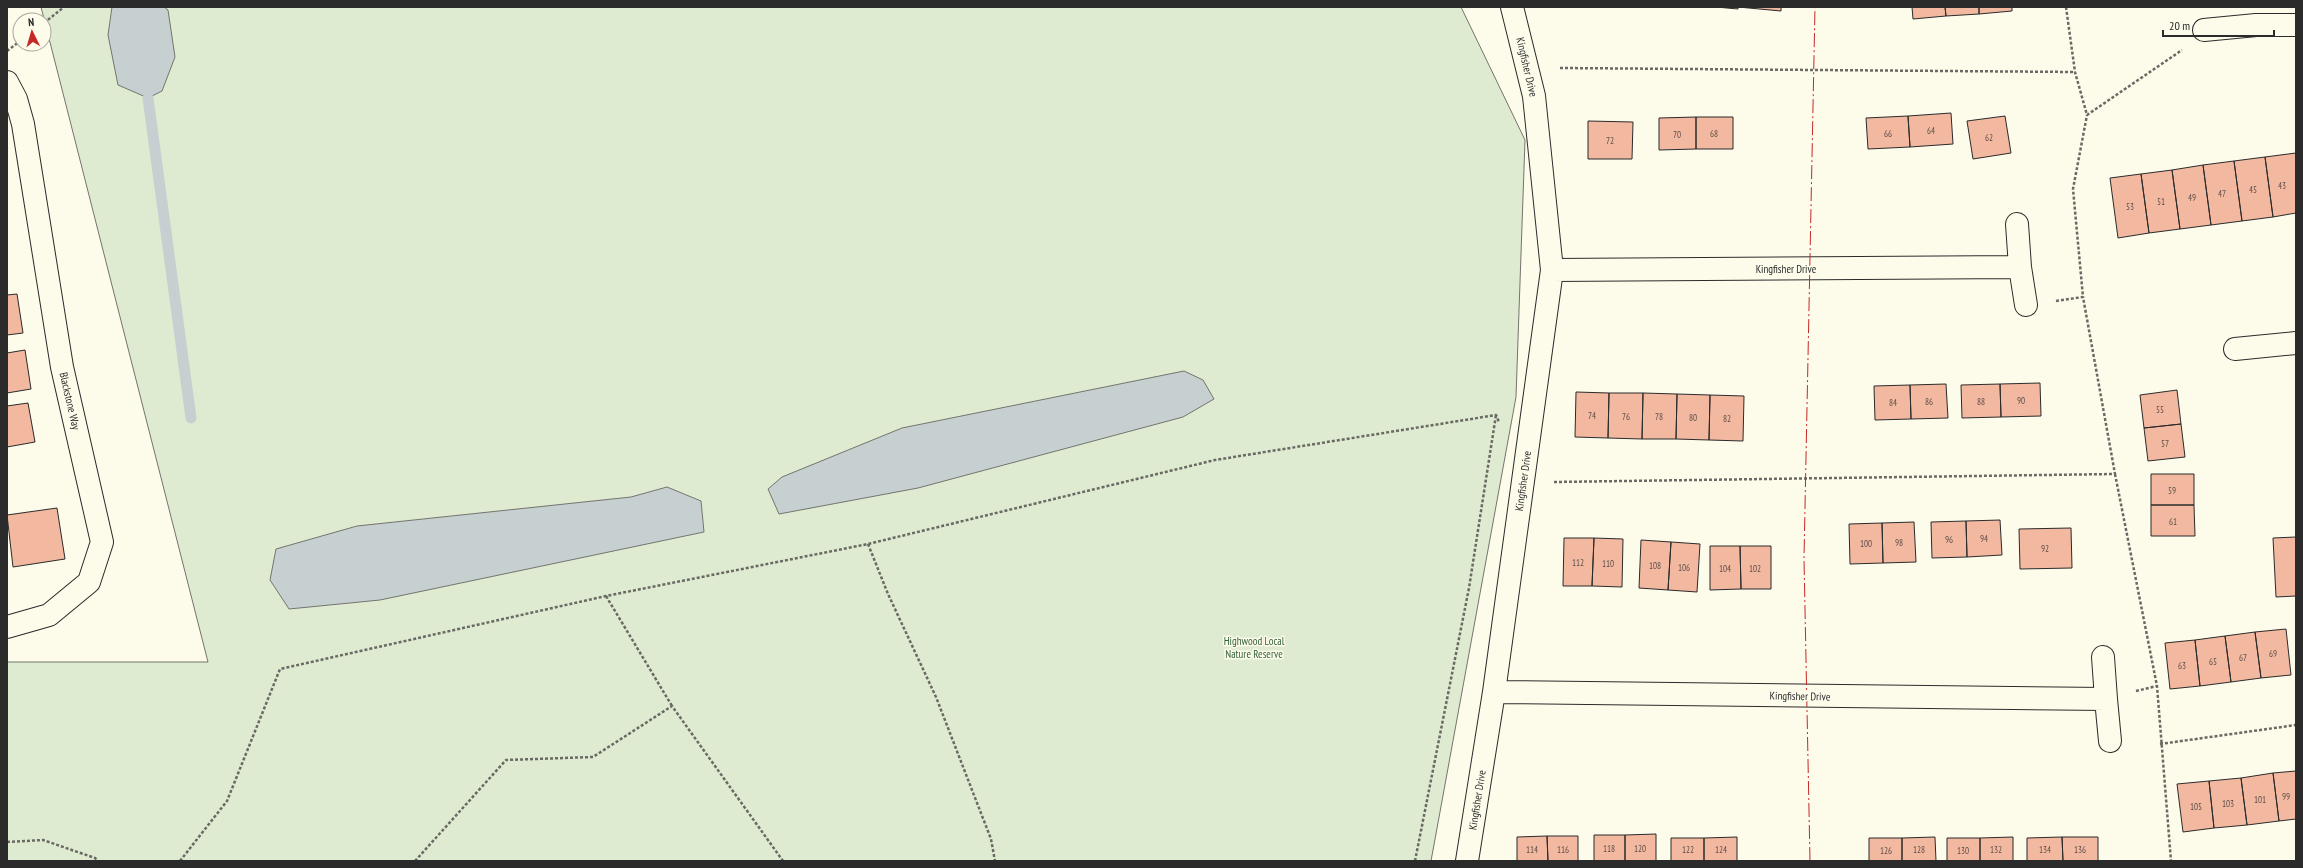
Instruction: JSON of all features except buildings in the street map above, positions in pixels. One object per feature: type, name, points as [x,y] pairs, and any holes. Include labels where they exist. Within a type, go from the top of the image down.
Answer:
[{"type":"street","name":"Kingfisher Drive","points":[[1467,861],[1494,692],[1552,270],[1534,96],[1512,7]]},
{"type":"street","points":[[2204,30],[2254,16],[2296,24]]},
{"type":"street","name":"Blackstone Way","points":[[7,82],[16,98],[15,125],[62,367],[102,542],[89,582],[49,615],[7,627]]},
{"type":"street","points":[[2017,224],[2020,267],[2026,305]]},
{"type":"street","name":"Kingfisher Drive","points":[[1552,270],[2020,267]]},
{"type":"street","points":[[2235,349],[2296,343]]},
{"type":"street","points":[[2103,657],[2110,741]]},
{"type":"street","name":"Kingfisher Drive","points":[[1494,692],[2106,699]]},
{"type":"path","points":[[52,17],[64,7]]},
{"type":"path","points":[[2066,7],[2075,72],[2087,115],[2072,189],[2084,296],[2115,474],[2157,686],[2160,744],[2171,861]]},
{"type":"path","points":[[2087,115],[2182,50],[2204,30]]},
{"type":"path","points":[[1527,67],[2075,72]]},
{"type":"path","points":[[2026,305],[2084,296]]},
{"type":"path","points":[[1496,415],[1501,428]]},
{"type":"path","points":[[180,861],[228,801],[280,669],[606,596],[868,544],[1215,460],[1496,415]]},
{"type":"path","points":[[1415,861],[1469,588],[1496,415]]},
{"type":"path","points":[[1523,482],[2115,474]]},
{"type":"path","points":[[868,544],[888,594],[936,697],[991,839],[995,861]]},
{"type":"path","points":[[606,596],[672,706],[783,861]]},
{"type":"path","points":[[415,861],[506,760],[593,757],[672,706]]},
{"type":"path","points":[[2160,744],[2296,725]]},
{"type":"path","points":[[7,842],[43,840],[95,858],[98,861]]},
{"type":"green space","name":"Highwood Local Nature Reserve","points":[[41,7],[1461,7],[1525,140],[1516,397],[1431,861],[7,861],[7,662],[208,662],[52,50],[52,12],[42,12]]},
{"type":"shaded area","points":[[112,7],[164,7],[168,10],[175,57],[162,91],[148,98],[118,85],[108,35]]},
{"type":"shaded area","points":[[1184,371],[1203,380],[1214,399],[1183,417],[918,488],[779,514],[768,489],[782,477],[902,428]]},
{"type":"shaded area","points":[[667,487],[701,501],[704,532],[380,600],[289,609],[270,580],[276,549],[357,526],[631,497]]},
{"type":"waterway","points":[[148,98],[191,418]]},
{"type":"power","points":[[1810,861],[1804,558],[1815,7]]}]
